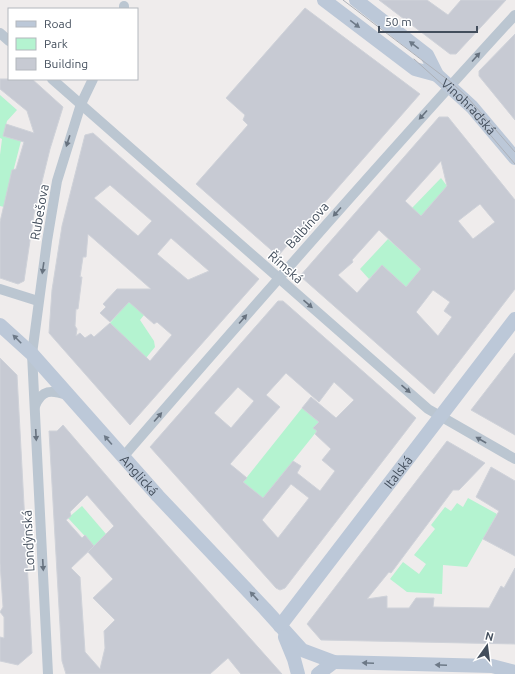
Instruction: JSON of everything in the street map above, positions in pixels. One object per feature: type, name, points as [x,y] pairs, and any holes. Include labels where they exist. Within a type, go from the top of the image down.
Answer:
[{"type":"street","points":[[324,0],[415,69],[437,75]]},
{"type":"street","points":[[356,0],[427,55],[437,75]]},
{"type":"street","name":"Balbínova","points":[[123,457],[449,86],[515,15]]},
{"type":"street","points":[[0,33],[8,40]]},
{"type":"street","name":"Vinohradská","points":[[437,75],[476,112],[515,158]]},
{"type":"street","name":"Římská","points":[[53,80],[428,409],[515,459]]},
{"type":"street","name":"Rubešova","points":[[32,354],[38,301],[57,181],[81,104],[93,80]]},
{"type":"street","points":[[0,288],[38,301]]},
{"type":"street","name":"Italská","points":[[280,626],[515,319]]},
{"type":"street","name":"Anglická","points":[[0,325],[32,354],[123,457],[302,650],[314,656],[334,662],[479,667],[492,666],[513,669]]},
{"type":"street","name":"Londýnská","points":[[32,354],[48,674]]},
{"type":"street","points":[[35,407],[39,397],[46,392],[56,392],[67,395]]},
{"type":"street","name":"Anglická","points":[[280,626],[294,659],[298,673]]},
{"type":"street","points":[[318,674],[334,662]]},
{"type":"street","points":[[479,667],[494,674]]},
{"type":"green space","points":[[0,95],[17,110],[7,121],[3,136],[21,141],[4,207],[0,206],[0,155],[2,139],[0,138]]},
{"type":"green space","points":[[441,178],[447,186],[421,216],[412,208]]},
{"type":"green space","points":[[388,239],[421,269],[406,287],[382,265],[369,279],[360,269]]},
{"type":"green space","points":[[131,299],[144,315],[140,320],[154,341],[155,347],[146,358],[110,323]]},
{"type":"green space","points":[[302,408],[319,422],[314,428],[317,431],[256,507],[250,488],[243,482]]},
{"type":"green space","points":[[468,498],[497,514],[467,567],[443,565],[442,594],[407,592],[390,579],[403,562],[419,574],[426,564],[414,555],[435,529],[431,525],[445,507],[451,511],[457,503],[463,507]]},
{"type":"green space","points":[[82,506],[106,534],[94,546],[68,518]]},
{"type":"building","points":[[379,0],[427,0],[448,15],[461,0],[506,0],[456,54],[450,54]]},
{"type":"building","points":[[305,8],[420,94],[278,256],[196,184],[248,125],[243,120],[245,115],[226,98]]},
{"type":"building","points":[[515,34],[515,120],[479,76],[479,71]]},
{"type":"building","points":[[0,79],[33,80],[63,107],[50,149],[34,214],[24,281],[18,284],[0,278],[0,222],[12,170],[16,169],[24,142],[3,136],[6,124],[34,133],[27,111],[0,89]]},
{"type":"building","points":[[439,117],[448,117],[515,200],[515,289],[434,394],[300,276]],"holes":[[[441,161],[447,186],[421,216],[405,201]],[[480,204],[495,222],[473,239],[458,221]],[[379,230],[421,269],[406,287],[382,265],[357,293],[338,275],[353,262],[352,260]],[[433,290],[450,302],[444,311],[452,317],[438,336],[416,312]]]},
{"type":"building","points":[[93,133],[259,279],[130,425],[49,333],[52,290],[62,226],[85,135]],"holes":[[[110,185],[152,221],[138,236],[94,198]],[[88,234],[151,289],[117,289],[103,304],[106,307],[100,313],[110,322],[129,302],[154,324],[157,322],[172,335],[150,361],[110,323],[94,337],[91,334],[85,338],[80,333],[76,336],[76,309],[78,309],[82,277],[80,277],[83,257],[86,257]],[[171,238],[209,271],[188,280],[157,254]]]},
{"type":"building","points":[[278,301],[283,301],[416,418],[285,588],[280,590],[276,588],[150,447]],"holes":[[[286,373],[319,402],[334,382],[354,400],[336,418],[311,397],[302,408],[319,422],[313,428],[317,431],[315,434],[331,449],[322,460],[335,471],[320,491],[297,473],[301,466],[293,461],[263,498],[243,482],[247,478],[230,464],[280,407],[266,395]],[[238,387],[254,401],[231,428],[214,413]],[[291,484],[309,498],[278,538],[262,520]]]},
{"type":"building","points":[[515,353],[515,435],[471,410]]},
{"type":"building","points":[[0,358],[17,375],[32,653],[18,665],[0,661],[0,637],[4,638],[4,617],[0,612],[3,607],[0,563]]},
{"type":"building","points":[[63,425],[135,509],[282,674],[241,674],[228,658],[210,674],[66,674],[62,661],[49,431],[57,431]],"holes":[[[87,495],[114,526],[94,546],[85,535],[82,538],[66,520],[71,516],[70,512]],[[94,546],[88,552],[113,579],[93,598],[115,620],[104,631],[105,648],[100,669],[85,652],[80,577],[71,568]]]},
{"type":"building","points":[[447,441],[485,463],[459,490],[453,490],[391,573],[389,572],[367,599],[387,596],[387,608],[409,608],[416,598],[434,598],[433,607],[489,608],[501,586],[504,588],[515,568],[515,644],[321,640],[307,624]]},
{"type":"building","points":[[491,467],[515,481],[515,556],[483,539],[499,511],[476,497]]},
{"type":"tram line","points":[[343,0],[452,83],[468,98],[515,152]]},
{"type":"tram line","points":[[414,59],[464,104],[515,164]]}]
